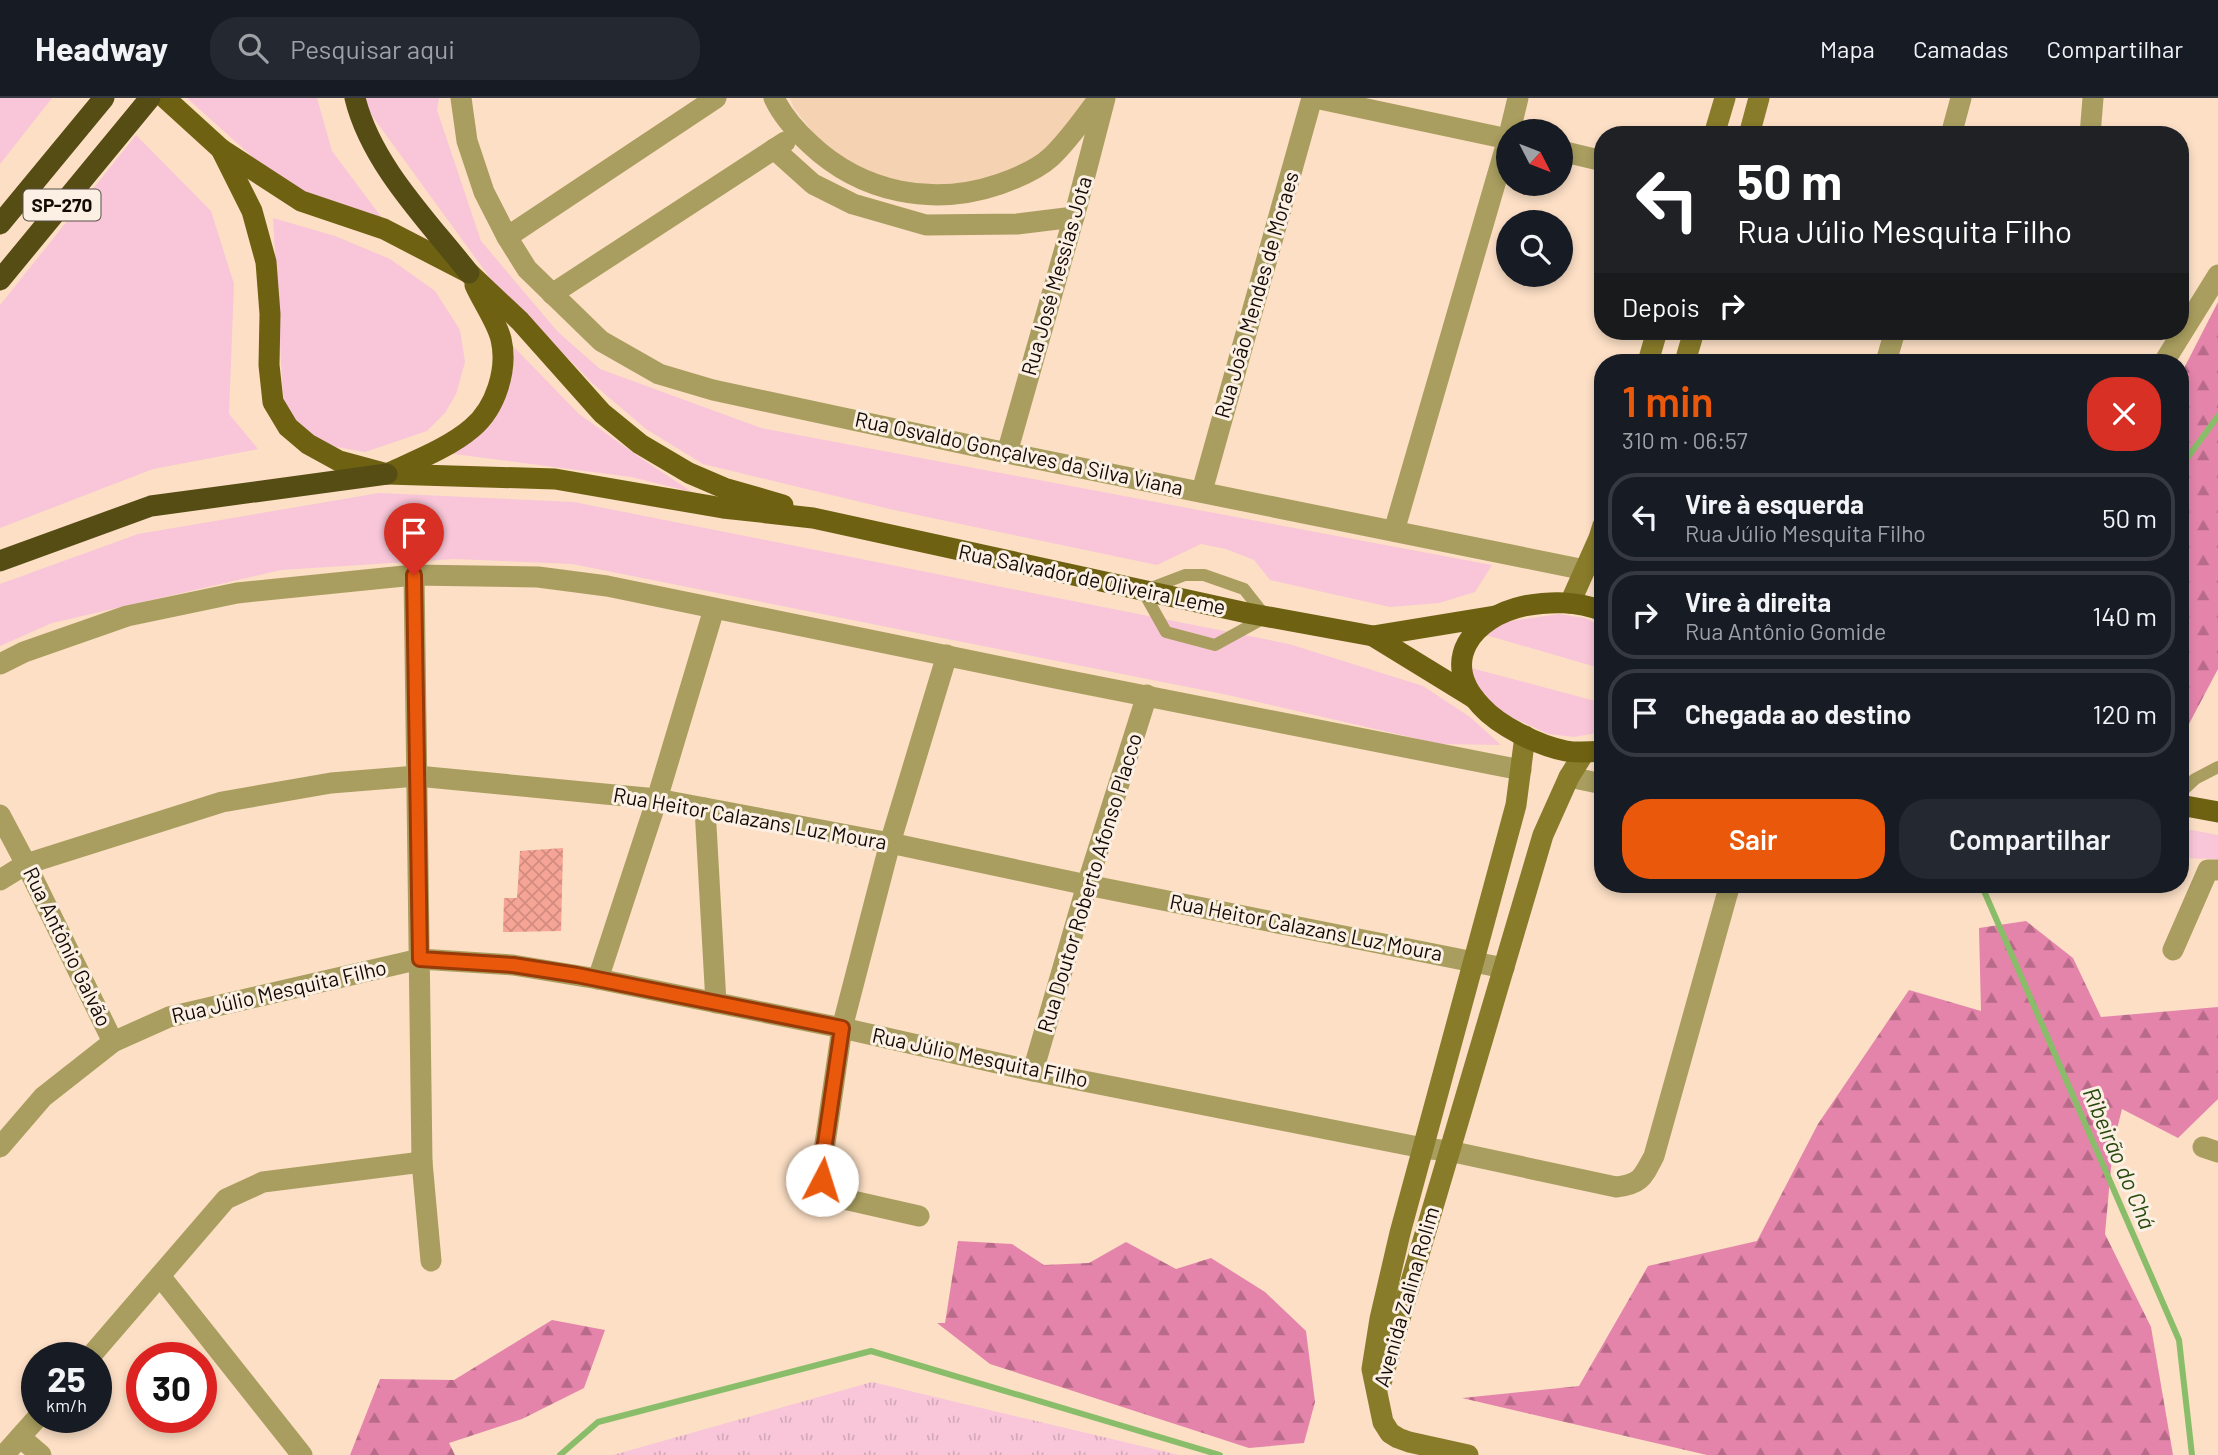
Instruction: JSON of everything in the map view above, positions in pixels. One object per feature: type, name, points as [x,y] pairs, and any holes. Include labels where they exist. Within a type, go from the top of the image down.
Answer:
[{"type":"highway","name":"SP-270","points":[[0,280],[150,98]]},
{"type":"highway","points":[[355,98],[375,150],[469,273]]},
{"type":"highway","name":"SP-270","points":[[0,224],[99,103]]},
{"type":"highway","points":[[0,209],[57,153]]},
{"type":"highway","points":[[0,561],[151,506],[387,474]]},
{"type":"main road","points":[[165,98],[221,149],[301,201],[384,229],[469,273],[520,321],[602,413],[640,444],[724,488],[780,504],[813,518]]},
{"type":"main road","points":[[1717,126],[1725,98]]},
{"type":"main road","points":[[1751,126],[1759,98]]},
{"type":"main road","points":[[221,149],[252,211],[266,262],[270,314],[269,365],[273,402],[288,427],[308,444],[339,461],[387,474],[555,479],[723,508],[813,518]]},
{"type":"main road","points":[[387,474],[434,452],[473,428],[493,403],[503,372],[501,338],[469,273]]},
{"type":"main road","name":"Rua Salvador de Oliveira Leme","points":[[813,518],[1143,592],[1373,636]]},
{"type":"main road","points":[[1570,603],[1594,547]]},
{"type":"main road","points":[[1373,636],[1494,616],[1546,602],[1570,603],[1594,609]]},
{"type":"main road","points":[[1494,616],[1470,636],[1462,657],[1464,677],[1474,698],[1499,721],[1525,736],[1555,748],[1593,752]]},
{"type":"main road","points":[[1373,636],[1474,698]]},
{"type":"main road","name":"Avenida Zalina Rolim","points":[[1377,1397],[1372,1369],[1380,1319],[1400,1233],[1516,805],[1525,736]]},
{"type":"main road","name":"Avenida Zalina Rolim","points":[[1377,1397],[1543,835],[1569,777],[1593,752]]},
{"type":"main road","points":[[2189,807],[2218,812]]},
{"type":"main road","points":[[1377,1397],[1383,1422],[1390,1433],[1398,1438],[1468,1455]]},
{"type":"street","name":"Rua Osvaldo Gonçalves da Silva Viana","points":[[461,98],[467,141],[484,192],[527,269],[601,341],[659,374],[713,390],[1007,453],[1585,570]]},
{"type":"street","points":[[507,237],[716,98]]},
{"type":"street","points":[[774,98],[798,133],[827,160],[861,180],[899,192],[939,196],[979,191],[1016,179],[1051,158],[1098,98]]},
{"type":"street","name":"Rua José Messias Jota","points":[[1007,453],[1105,98]]},
{"type":"street","points":[[1314,98],[1496,136]]},
{"type":"street","name":"Rua João Mendes de Moraes","points":[[1202,491],[1314,98]]},
{"type":"street","points":[[1513,119],[1518,98]]},
{"type":"street","points":[[1953,126],[1961,98]]},
{"type":"street","points":[[2091,126],[2093,98]]},
{"type":"street","points":[[552,295],[798,133]]},
{"type":"street","points":[[774,149],[813,184],[853,204],[926,225],[1017,224],[1075,211],[1074,174],[1064,161],[1058,157],[1051,158]]},
{"type":"street","points":[[1573,154],[1594,159]]},
{"type":"street","points":[[1394,531],[1496,180]]},
{"type":"street","points":[[2189,322],[2218,275]]},
{"type":"street","points":[[414,575],[422,1162],[431,1261]]},
{"type":"street","points":[[0,664],[24,652],[139,614],[237,593],[414,575],[538,577],[607,586],[1521,770]]},
{"type":"street","points":[[598,979],[657,799],[714,609]]},
{"type":"street","points":[[919,1216],[835,1196],[823,1187],[822,1164],[842,1028],[890,843],[947,655]]},
{"type":"street","name":"Rua Doutor Roberto Afonso Placco","points":[[1033,1071],[1087,885],[1147,695]]},
{"type":"street","name":"Rua Heitor Calazans Luz Moura","points":[[0,880],[26,864],[222,802],[331,782],[417,776],[657,799],[705,807],[1504,968]]},
{"type":"street","points":[[1569,777],[1594,782]]},
{"type":"street","points":[[705,807],[716,1003]]},
{"type":"street","name":"Rua Antônio Galvão","points":[[0,815],[113,1042]]},
{"type":"street","points":[[2173,950],[2208,870],[2218,870]]},
{"type":"street","name":"Rua Júlio Mesquita Filho","points":[[0,1147],[43,1097],[113,1042],[169,1017],[420,959],[513,965],[598,979],[842,1028],[1033,1071],[1423,1148],[1450,1151],[1616,1187],[1633,1185],[1645,1174],[1654,1156],[1727,893]]},
{"type":"street","points":[[103,1342],[226,1199],[263,1182],[422,1162]]},
{"type":"street","points":[[160,1276],[302,1455]]},
{"type":"street","points":[[4,1455],[24,1433]]},
{"type":"street","points":[[20,1437],[41,1455]]},
{"type":"lane","points":[[1185,575],[1204,575],[1244,589],[1266,617],[1215,645],[1166,632],[1143,592],[1185,575]]},
{"type":"lane","points":[[2189,785],[2218,767]]},
{"type":"shaded area","points":[[790,98],[1087,98],[1060,139],[1028,169],[942,193],[857,171],[822,144],[794,108]]},
{"type":"green space","points":[[0,98],[52,98],[0,164]]},
{"type":"green space","points":[[187,98],[317,98],[332,151],[388,226],[287,188]]},
{"type":"green space","points":[[362,98],[439,98],[437,110],[481,241],[558,332],[600,369],[761,428],[1492,565],[1475,592],[1439,603],[1390,607],[1270,580],[1254,560],[1226,549],[1201,544],[1157,565],[894,510],[703,464],[646,429],[592,383],[490,278],[362,102]]},
{"type":"green space","points":[[136,135],[211,211],[234,284],[229,414],[258,449],[153,469],[0,528],[0,305]]},
{"type":"green space","points":[[273,218],[335,236],[390,259],[435,291],[460,330],[465,362],[456,394],[445,413],[427,431],[365,452],[325,445],[298,425],[283,399]]},
{"type":"green space","points":[[2218,302],[2218,669],[2189,724],[2189,358]]},
{"type":"green space","points":[[511,344],[579,414],[692,492],[631,477],[454,454],[491,424],[500,407]]},
{"type":"green space","points":[[379,493],[574,502],[1289,644],[1423,686],[1470,717],[1501,745],[1440,744],[1228,695],[572,564],[454,559],[281,570],[52,623],[0,646],[0,584],[138,534]]},
{"type":"green space","points":[[1559,614],[1585,618],[1594,622],[1594,666],[1479,633],[1489,624]]},
{"type":"green space","points":[[1467,667],[1594,701],[1594,734],[1574,737],[1548,734],[1503,713],[1477,690]]},
{"type":"green space","points":[[2189,830],[2218,835],[2218,859],[2189,858]]},
{"type":"green space","points":[[2026,921],[2073,958],[2101,1017],[2218,1007],[2218,1099],[2178,1138],[2122,1109],[2113,1145],[2105,1234],[2151,1327],[2173,1455],[1707,1455],[1462,1398],[1579,1386],[1648,1266],[1757,1241],[1818,1124],[1909,990],[1981,1011],[1979,928]]},
{"type":"green space","points":[[958,1241],[1012,1244],[1044,1265],[1089,1263],[1126,1242],[1176,1269],[1211,1258],[1265,1292],[1306,1331],[1315,1402],[1304,1443],[1249,1448],[990,1364],[937,1323],[945,1323]]},
{"type":"green space","points":[[552,1320],[605,1330],[584,1388],[522,1419],[449,1443],[455,1455],[350,1455],[380,1379],[454,1380]]},
{"type":"green space","points":[[872,1382],[1179,1455],[613,1455]]},
{"type":"building","points":[[563,848],[561,931],[503,932],[504,898],[517,898],[520,851]]},
{"type":"waterway","name":"Ribeirão do Chá","points":[[2189,456],[2218,416]]},
{"type":"waterway","name":"Ribeirão do Chá","points":[[1985,893],[2179,1340],[2192,1455]]},
{"type":"waterway","points":[[560,1455],[598,1422],[871,1351],[1220,1455]]},
{"type":"route","points":[[414,575],[420,959],[513,965],[577,975],[842,1028],[822,1180]]}]
